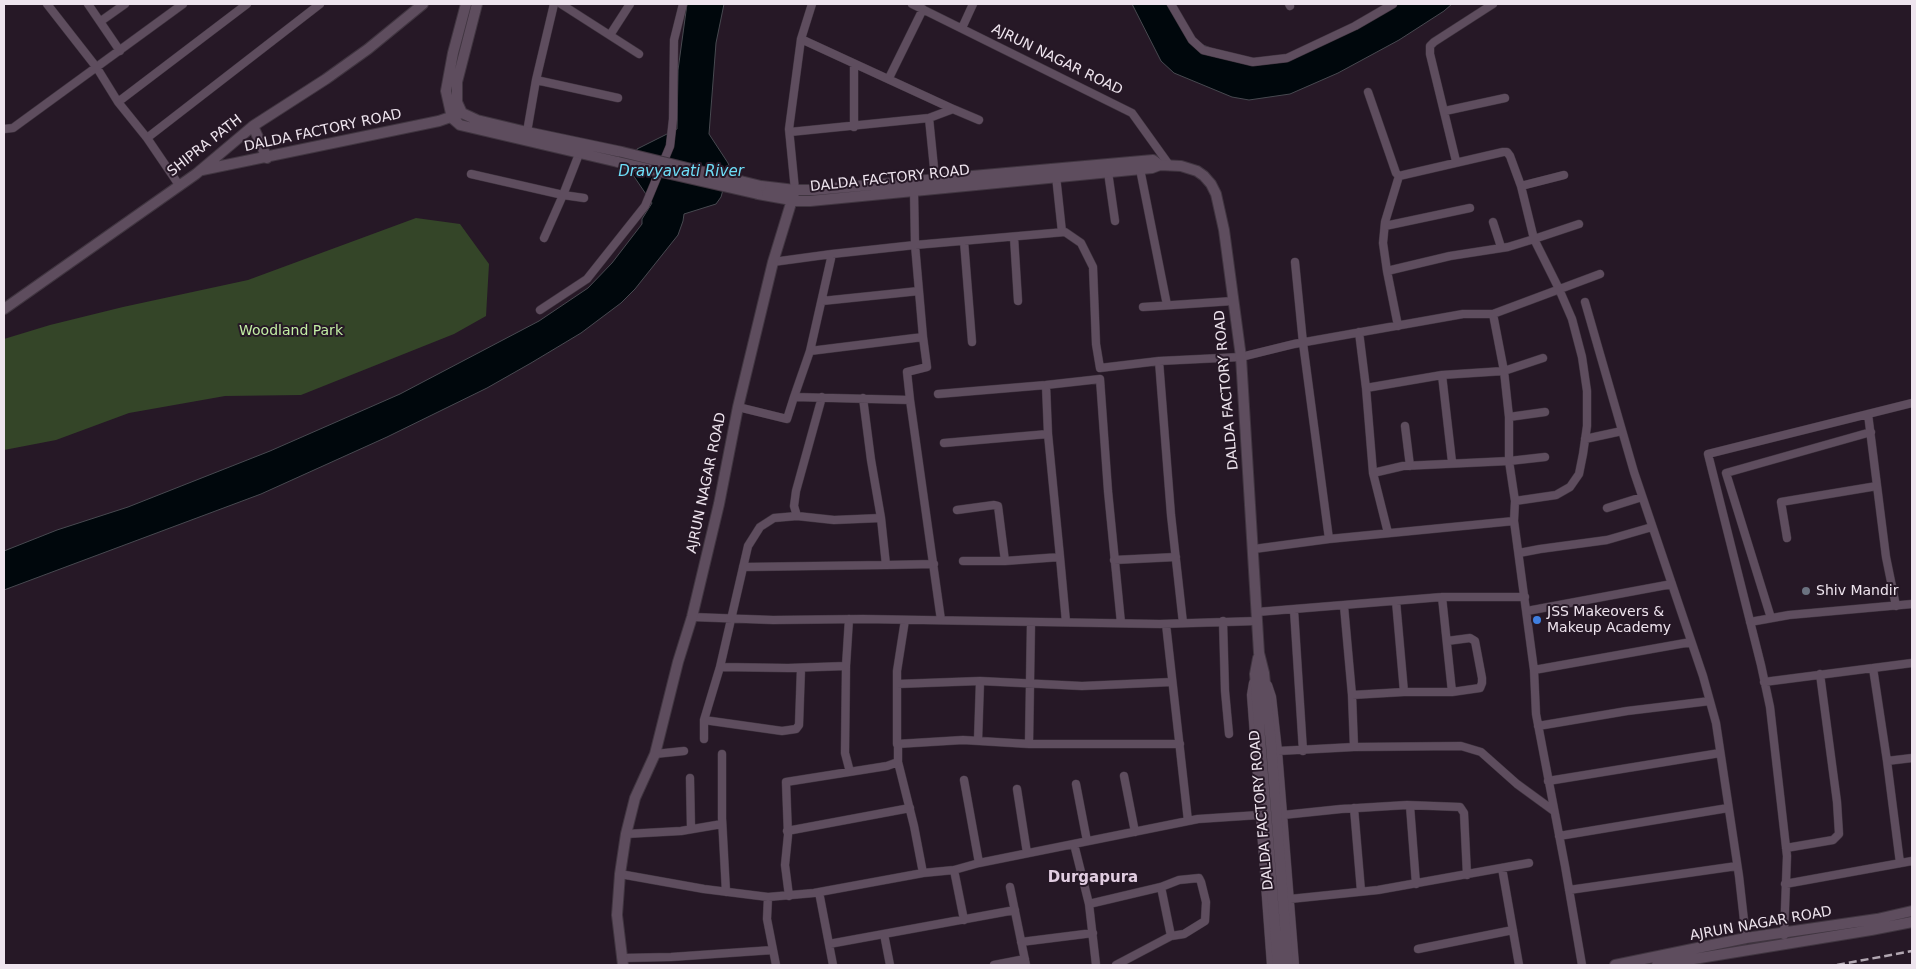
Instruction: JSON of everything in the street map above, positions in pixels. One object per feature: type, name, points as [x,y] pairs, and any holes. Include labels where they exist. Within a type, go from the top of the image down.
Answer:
[{"type":"street","points":[[47,4],[97,68],[118,102],[147,138],[179,185]]},
{"type":"street","points":[[88,4],[120,51]]},
{"type":"street","points":[[101,21],[125,4]]},
{"type":"street","points":[[4,129],[13,128],[97,68],[181,4]]},
{"type":"street","points":[[118,102],[247,4]]},
{"type":"street","points":[[147,138],[320,4]]},
{"type":"street","name":"SHIPRA PATH","points":[[4,309],[200,170],[253,126],[326,79],[368,49],[423,4]]},
{"type":"street","points":[[457,115],[446,91],[453,53],[466,4]]},
{"type":"street","points":[[457,115],[457,82],[477,4]]},
{"type":"street","points":[[527,132],[536,80],[554,4]]},
{"type":"street","points":[[561,4],[639,54]]},
{"type":"street","points":[[610,35],[630,4]]},
{"type":"street","points":[[540,310],[587,279],[644,206],[670,146],[673,119],[674,40],[682,4]]},
{"type":"street","name":"AJRUN NAGAR ROAD","points":[[623,962],[617,915],[620,874],[626,834],[635,798],[655,754],[678,662],[692,617],[738,407],[773,262],[793,195],[790,132],[801,39],[812,4]]},
{"type":"street","name":"AJRUN NAGAR ROAD","points":[[912,4],[1132,112],[1165,165]]},
{"type":"street","points":[[962,28],[973,4]]},
{"type":"street","points":[[1171,4],[1192,40],[1203,50],[1253,62],[1287,58],[1354,26],[1393,4]]},
{"type":"street","points":[[1456,162],[1430,54],[1430,46],[1493,4]]},
{"type":"street","points":[[889,78],[923,9]]},
{"type":"street","points":[[801,39],[979,120]]},
{"type":"street","points":[[854,64],[854,126]]},
{"type":"street","points":[[536,80],[618,98]]},
{"type":"street","points":[[1368,92],[1396,173],[1399,176]]},
{"type":"street","points":[[1444,111],[1505,98]]},
{"type":"street","points":[[790,132],[929,118],[953,109]]},
{"type":"street","name":"DALDA FACTORY ROAD","points":[[457,115],[460,125],[579,154],[620,157]]},
{"type":"street","name":"DALDA FACTORY ROAD","points":[[200,170],[267,158],[457,115],[620,157],[760,190],[819,200],[1152,168],[1165,165],[1181,166],[1204,176],[1216,194],[1224,230],[1241,357],[1254,549],[1259,674],[1270,747],[1288,965]]},
{"type":"street","points":[[929,118],[935,178]]},
{"type":"street","points":[[253,126],[267,158]]},
{"type":"street","points":[[1399,176],[1507,152],[1521,186],[1534,239],[1572,319],[1582,357],[1587,391],[1585,439],[1579,474],[1570,488],[1556,495],[1515,501]]},
{"type":"street","points":[[544,238],[579,154]]},
{"type":"street","name":"DALDA FACTORY ROAD","points":[[793,195],[935,178],[1153,160],[1165,165]]},
{"type":"street","points":[[1140,169],[1167,305]]},
{"type":"street","points":[[1108,172],[1115,221]]},
{"type":"street","points":[[471,174],[584,198]]},
{"type":"street","points":[[1521,186],[1564,175]]},
{"type":"street","points":[[1056,176],[1062,232]]},
{"type":"street","points":[[1398,326],[1383,243],[1385,226],[1399,176]]},
{"type":"street","points":[[914,190],[915,245],[927,367],[907,372],[941,620]]},
{"type":"street","points":[[1385,226],[1470,208]]},
{"type":"street","points":[[1493,222],[1501,248]]},
{"type":"street","points":[[1387,271],[1450,256],[1501,248],[1578,224]]},
{"type":"street","points":[[773,262],[915,245],[1062,232],[1065,232],[1081,243],[1093,267],[1096,344],[1100,368],[1120,623]]},
{"type":"street","points":[[1014,237],[1018,301]]},
{"type":"street","points":[[964,241],[972,342]]},
{"type":"street","points":[[738,407],[787,419],[810,351],[832,254]]},
{"type":"street","points":[[1296,262],[1303,343],[1329,538]]},
{"type":"street","points":[[1100,368],[1160,361],[1241,357],[1359,332],[1463,314],[1493,314],[1600,274]]},
{"type":"street","points":[[822,301],[919,291]]},
{"type":"street","points":[[1143,307],[1233,301]]},
{"type":"street","points":[[1585,302],[1642,497],[1716,722],[1746,938]]},
{"type":"street","points":[[1493,314],[1504,371],[1509,417],[1509,461],[1515,501],[1514,522],[1520,553],[1534,670],[1536,714],[1582,965]]},
{"type":"street","points":[[1359,332],[1373,473],[1388,533]]},
{"type":"street","points":[[810,351],[923,337]]},
{"type":"street","points":[[1366,388],[1442,375],[1504,371],[1544,358]]},
{"type":"street","points":[[1160,361],[1183,623]]},
{"type":"street","points":[[1442,375],[1452,462]]},
{"type":"street","points":[[938,394],[1100,379]]},
{"type":"street","points":[[1046,385],[1048,434],[1066,622]]},
{"type":"street","points":[[794,397],[910,400]]},
{"type":"street","points":[[798,516],[794,506],[796,491],[822,397]]},
{"type":"street","points":[[863,398],[886,565]]},
{"type":"street","points":[[1784,944],[1786,848],[1774,741],[1764,682],[1708,454],[1912,403]]},
{"type":"street","points":[[1509,417],[1545,412]]},
{"type":"street","points":[[1868,414],[1886,557],[1896,606]]},
{"type":"street","points":[[1405,426],[1410,466]]},
{"type":"street","points":[[1585,439],[1622,431]]},
{"type":"street","points":[[1771,618],[1726,473],[1871,432]]},
{"type":"street","points":[[944,443],[1048,434]]},
{"type":"street","points":[[1373,473],[1410,466],[1452,462],[1509,461],[1545,457]]},
{"type":"street","points":[[1787,538],[1781,502],[1878,486]]},
{"type":"street","points":[[1607,508],[1642,497]]},
{"type":"street","points":[[1720,505],[1735,500]]},
{"type":"street","points":[[956,510],[998,506],[1005,561]]},
{"type":"street","points":[[704,739],[704,720],[720,667],[748,546],[760,526],[774,518],[798,516],[834,520],[881,518]]},
{"type":"street","points":[[1254,549],[1329,538],[1514,522]]},
{"type":"street","points":[[1520,553],[1540,548],[1607,540],[1652,527]]},
{"type":"street","points":[[963,561],[1005,561],[1060,557]]},
{"type":"street","points":[[1114,560],[1176,557]]},
{"type":"street","points":[[743,567],[934,564]]},
{"type":"street","points":[[1527,611],[1672,584]]},
{"type":"street","points":[[692,617],[773,620],[848,619],[1166,624],[1223,621],[1294,610],[1396,601],[1525,596]]},
{"type":"street","points":[[1442,598],[1452,692]]},
{"type":"street","points":[[1396,601],[1404,692]]},
{"type":"street","points":[[1750,622],[1789,614],[1912,604]]},
{"type":"street","points":[[1344,606],[1352,695],[1354,748]]},
{"type":"street","points":[[1294,610],[1303,751]]},
{"type":"street","points":[[848,619],[845,753],[850,772]]},
{"type":"street","points":[[905,620],[896,671],[898,762],[910,808],[923,873]]},
{"type":"street","points":[[1223,621],[1225,691],[1229,734]]},
{"type":"street","points":[[1029,744],[1031,622]]},
{"type":"street","points":[[1166,624],[1188,821]]},
{"type":"street","points":[[1352,695],[1452,692],[1480,688],[1482,678],[1474,639],[1447,641]]},
{"type":"street","points":[[1534,670],[1691,642]]},
{"type":"street","points":[[1764,682],[1912,663]]},
{"type":"street","points":[[720,667],[801,668],[846,666]]},
{"type":"street","points":[[704,720],[782,731],[796,729],[799,725],[801,668]]},
{"type":"street","points":[[1872,668],[1887,761],[1900,863]]},
{"type":"street","points":[[1259,674],[1272,697],[1270,747],[1283,816],[1295,965]]},
{"type":"street","points":[[1259,674],[1251,695],[1271,965]]},
{"type":"street","points":[[1786,848],[1833,840],[1839,834],[1837,802],[1820,674]]},
{"type":"street","points":[[897,684],[980,682],[1082,686],[1172,682]]},
{"type":"street","points":[[978,741],[980,682]]},
{"type":"street","points":[[1538,726],[1627,711],[1710,701]]},
{"type":"street","points":[[898,744],[963,740],[1029,744],[1180,744]]},
{"type":"street","points":[[1270,747],[1303,751],[1461,746],[1481,752],[1517,784],[1554,811]]},
{"type":"street","name":"DALDA FACTORY ROAD","points":[[1270,747],[1278,965]]},
{"type":"street","points":[[655,754],[684,751]]},
{"type":"street","points":[[1548,781],[1720,753]]},
{"type":"street","points":[[722,754],[722,824],[726,892]]},
{"type":"street","points":[[1887,761],[1912,758]]},
{"type":"street","points":[[789,896],[785,864],[787,831],[786,782],[887,766],[898,762]]},
{"type":"street","points":[[1124,776],[1135,832]]},
{"type":"street","points":[[690,778],[691,829]]},
{"type":"street","points":[[964,780],[979,863]]},
{"type":"street","points":[[1076,784],[1087,841]]},
{"type":"street","points":[[1017,789],[1028,853]]},
{"type":"street","points":[[1410,806],[1416,884]]},
{"type":"street","points":[[1283,816],[1354,808],[1460,807],[1464,813],[1468,875]]},
{"type":"street","points":[[787,831],[910,808]]},
{"type":"street","points":[[1354,808],[1361,891]]},
{"type":"street","points":[[1559,836],[1728,808]]},
{"type":"street","points":[[620,874],[726,892],[768,897],[789,896],[923,873],[954,870],[979,863],[1188,821],[1260,815]]},
{"type":"street","points":[[626,834],[691,829],[722,824]]},
{"type":"street","points":[[1074,844],[1089,904],[1096,965]]},
{"type":"street","points":[[1785,884],[1912,861]]},
{"type":"street","points":[[1290,899],[1416,884],[1528,862]]},
{"type":"street","points":[[1569,890],[1737,866]]},
{"type":"street","points":[[1502,868],[1519,965]]},
{"type":"street","points":[[954,870],[964,920]]},
{"type":"street","points":[[1089,904],[1179,880],[1199,878],[1203,886],[1206,902],[1205,921],[1184,934],[1171,936],[1116,965]]},
{"type":"street","points":[[1161,886],[1171,936]]},
{"type":"street","points":[[994,965],[1026,962],[1010,887]]},
{"type":"street","points":[[818,892],[833,965]]},
{"type":"street","points":[[768,897],[767,919],[776,965]]},
{"type":"street","points":[[829,944],[1015,910]]},
{"type":"street","name":"AJRUN NAGAR ROAD","points":[[1615,965],[1667,960],[1746,938],[1912,912]]},
{"type":"street","name":"AJRUN NAGAR ROAD","points":[[1657,965],[1912,922]]},
{"type":"street","points":[[1418,949],[1513,930]]},
{"type":"street","points":[[1021,942],[1093,933]]},
{"type":"street","points":[[884,934],[890,965]]},
{"type":"street","points":[[623,962],[773,950]]},
{"type":"green space","name":"Woodland Park","points":[[416,218],[460,224],[489,264],[486,316],[454,334],[301,395],[225,396],[129,413],[56,440],[4,450],[4,339],[50,325],[123,307],[248,280]]},
{"type":"water","name":"Dravyavati River","points":[[687,4],[724,4],[716,43],[709,134],[728,163],[732,173],[727,175],[721,197],[716,204],[684,214],[678,235],[635,289],[621,303],[581,333],[531,363],[487,388],[387,437],[261,494],[4,590],[4,551],[57,530],[128,507],[270,451],[400,394],[539,321],[588,288],[612,263],[642,224],[642,219],[652,203],[633,175],[637,149],[677,129],[678,70]]},
{"type":"water","points":[[1132,4],[1172,4],[1191,40],[1245,62],[1289,57],[1389,4],[1452,4],[1399,40],[1338,73],[1290,94],[1249,100],[1232,97],[1174,73],[1161,61]]},
{"type":"railway","points":[[1837,965],[1912,951]]},
{"type":"place","name":"Shiv Mandir","points":[[1806,591]]},
{"type":"place","name":"JSS Makeovers & Makeup Academy","points":[[1537,620]]},
{"type":"district","name":"Durgapura","points":[[1093,878]]}]
